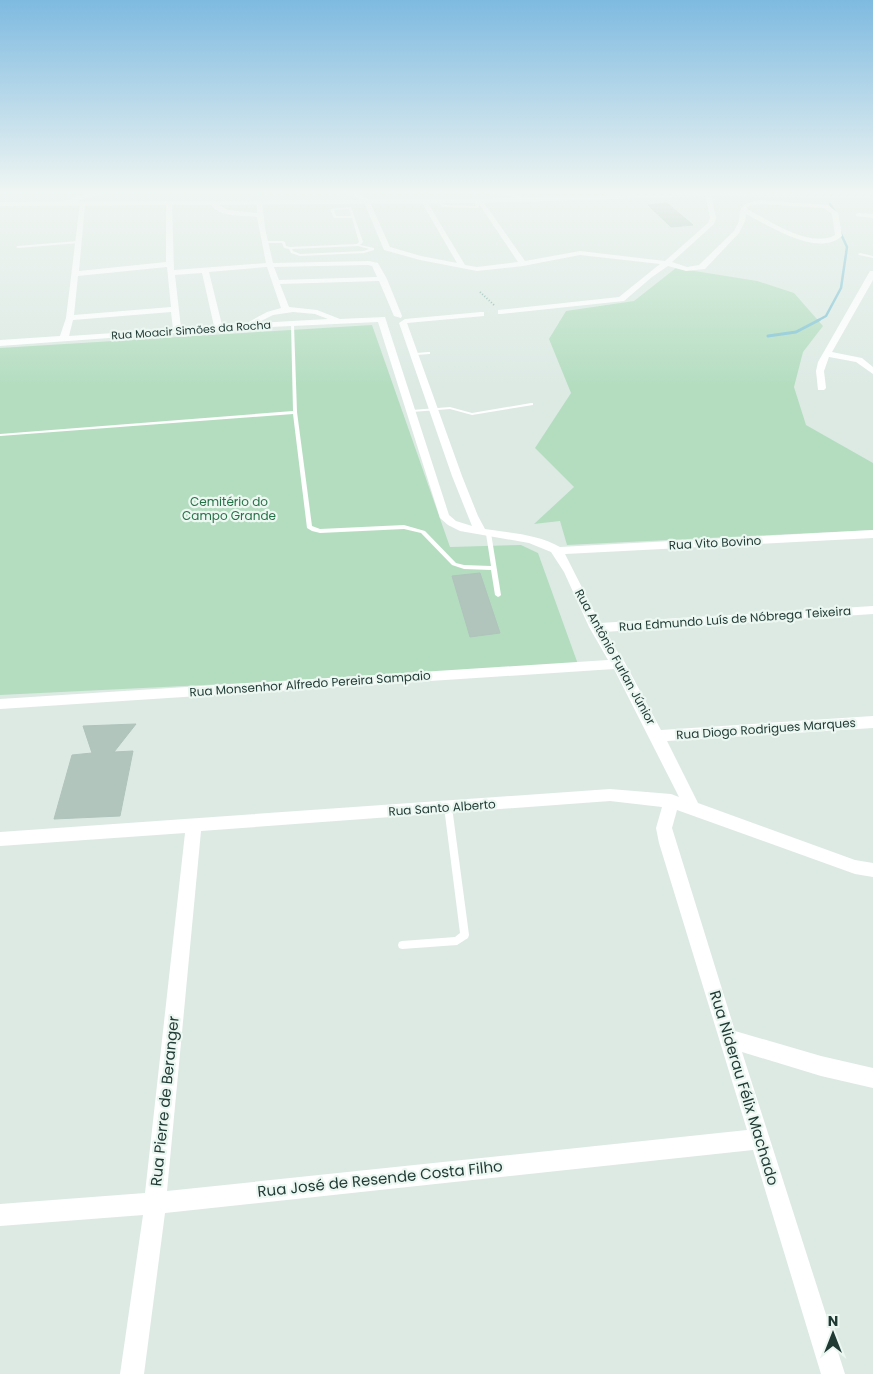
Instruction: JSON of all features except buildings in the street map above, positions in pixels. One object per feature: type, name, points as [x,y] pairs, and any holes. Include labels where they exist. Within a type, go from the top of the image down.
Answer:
[{"type":"street","points":[[64,338],[70,318],[77,256]]},
{"type":"street","points":[[170,256],[177,331]]},
{"type":"street","points":[[268,256],[286,310]]},
{"type":"street","points":[[419,256],[463,267],[486,269],[564,256]]},
{"type":"street","points":[[457,256],[463,267]]},
{"type":"street","points":[[517,256],[523,264]]},
{"type":"street","points":[[607,256],[667,263],[686,269],[702,267],[713,256]]},
{"type":"street","points":[[501,312],[621,299],[675,256]]},
{"type":"street","points":[[171,273],[270,264],[364,262],[375,265],[402,320],[416,354],[434,409],[433,440],[447,520],[454,524],[485,533],[532,539],[557,551]]},
{"type":"street","points":[[75,274],[170,264]]},
{"type":"street","points":[[205,270],[219,328]]},
{"type":"street","points":[[822,388],[820,371],[822,362],[873,274]]},
{"type":"street","points":[[276,282],[382,279]]},
{"type":"street","points":[[70,318],[176,309]]},
{"type":"street","points":[[246,326],[268,313],[286,310],[312,310],[341,323]]},
{"type":"street","name":"Rua Moacir Simões da Rocha","points":[[0,342],[246,326],[382,320],[392,326],[402,320],[481,314]]},
{"type":"street","points":[[382,320],[412,411],[433,440],[472,516],[485,533]]},
{"type":"street","points":[[828,354],[859,360],[873,371]]},
{"type":"street","name":"Rua Vito Bovino","points":[[557,551],[873,534]]},
{"type":"street","name":"Rua Antônio Furlan Júnior","points":[[557,551],[596,628],[619,664],[659,736],[692,808]]},
{"type":"street","name":"Rua Edmundo Luís de Nóbrega Teixeira","points":[[596,628],[873,610]]},
{"type":"street","name":"Rua Monsenhor Alfredo Pereira Sampaio","points":[[0,704],[619,664]]},
{"type":"street","name":"Rua Diogo Rodrigues Marques","points":[[659,736],[873,722]]},
{"type":"street","name":"Rua Santo Alberto","points":[[0,840],[610,795],[671,801],[855,867],[873,870]]},
{"type":"street","name":"Rua Niderau Félix Machado","points":[[671,801],[664,828],[667,843],[833,1374]]},
{"type":"street","name":"Rua Pierre de Beranger","points":[[132,1374],[155,1203],[194,826]]},
{"type":"street","points":[[729,1039],[821,1066],[873,1078]]},
{"type":"street","name":"Rua José de Resende Costa Filho","points":[[0,1215],[155,1203],[760,1139]]},
{"type":"lane","points":[[292,325],[295,412],[309,527],[314,530],[404,527],[414,529],[423,532],[454,564],[464,567],[494,568]]},
{"type":"lane","points":[[416,354],[428,353]]},
{"type":"lane","points":[[412,411],[450,408],[472,414],[531,404]]},
{"type":"lane","points":[[0,435],[295,412]]},
{"type":"lane","points":[[485,533],[494,568],[498,595]]},
{"type":"lane","points":[[402,945],[458,941],[465,935],[448,807]]},
{"type":"path","points":[[480,292],[501,312]]},
{"type":"green space","points":[[676,268],[757,281],[794,293],[823,326],[803,352],[794,387],[806,425],[873,463],[873,530],[567,545],[560,521],[534,524],[574,487],[535,448],[571,393],[549,339],[566,311],[634,301]]},
{"type":"green space","name":"Cemitério do Campo Grande","points":[[372,325],[450,547],[521,545],[538,553],[579,667],[0,695],[0,348]]},
{"type":"waterway","points":[[817,321],[826,316],[841,288],[846,256]]},
{"type":"waterway","points":[[768,336],[796,332],[819,320]]}]
